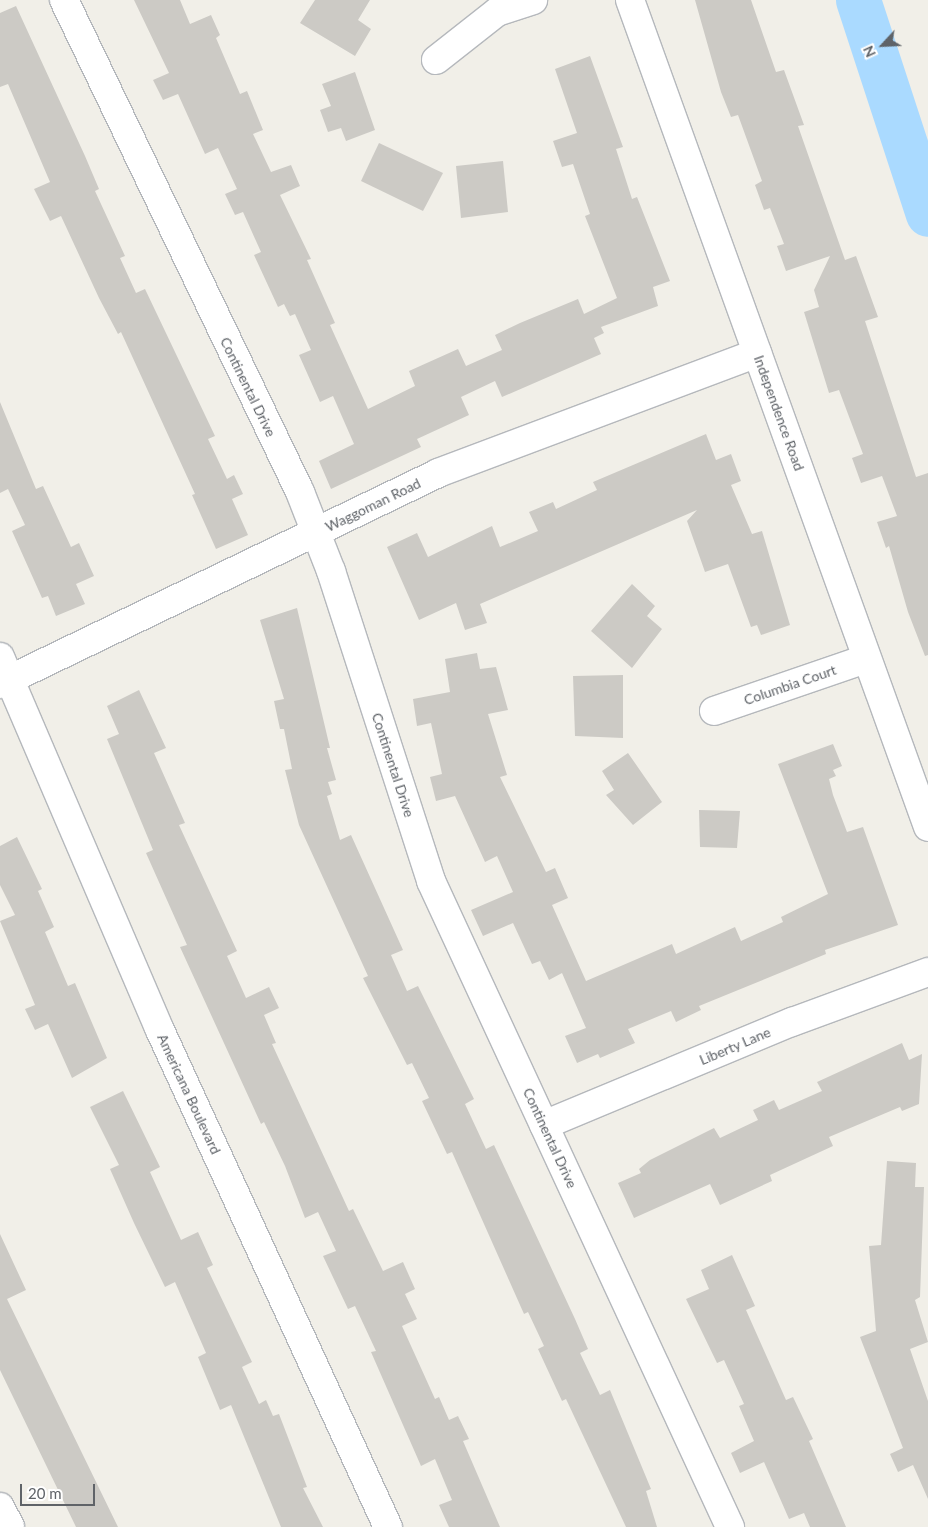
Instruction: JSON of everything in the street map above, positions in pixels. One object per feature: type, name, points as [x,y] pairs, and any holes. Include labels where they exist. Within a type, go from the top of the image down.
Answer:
[{"type":"street","name":"Continental Drive","points":[[64,0],[316,532],[431,881],[730,1527]]},
{"type":"street","points":[[436,60],[497,12],[533,0]]},
{"type":"street","name":"Independence Road","points":[[630,0],[928,827]]},
{"type":"street","name":"Waggoman Road","points":[[3,673],[316,532],[438,473],[757,354]]},
{"type":"street","name":"Columbia Court","points":[[714,711],[866,659]]},
{"type":"street","name":"Americana Boulevard","points":[[3,673],[159,1028],[388,1527]]},
{"type":"street","name":"Liberty Lane","points":[[544,1125],[792,1022],[928,972]]},
{"type":"street","points":[[0,1507],[10,1527]]},
{"type":"building","points":[[134,0],[180,0],[190,24],[211,15],[220,35],[216,38],[240,94],[247,91],[263,130],[253,134],[271,172],[291,165],[300,186],[280,195],[311,259],[307,260],[335,323],[330,325],[368,409],[415,386],[409,371],[458,349],[466,366],[502,350],[495,335],[520,323],[578,299],[584,314],[617,298],[585,216],[590,214],[573,164],[562,167],[553,141],[577,133],[555,69],[590,56],[623,147],[616,149],[632,199],[637,197],[670,281],[653,287],[658,306],[601,327],[604,333],[594,338],[601,354],[502,397],[495,381],[461,397],[469,415],[417,439],[421,447],[331,489],[319,461],[354,444],[333,396],[320,402],[299,355],[311,350],[295,314],[290,316],[284,304],[278,307],[254,255],[261,252],[243,212],[235,215],[225,194],[237,189],[218,148],[205,154],[178,94],[163,100],[153,80],[169,73]]},
{"type":"building","points":[[315,0],[370,0],[358,20],[371,29],[355,56],[300,23]]},
{"type":"building","points":[[695,0],[751,0],[776,72],[784,70],[804,125],[798,126],[845,260],[856,256],[878,317],[865,321],[916,477],[928,473],[928,655],[925,656],[908,612],[889,546],[886,548],[877,522],[897,516],[882,476],[861,483],[852,458],[863,454],[839,390],[829,393],[804,312],[819,307],[814,290],[830,256],[786,271],[777,246],[784,244],[770,208],[764,210],[755,185],[762,181],[738,115],[731,117],[721,92]]},
{"type":"building","points":[[16,6],[99,189],[95,191],[125,256],[120,258],[136,293],[145,289],[215,436],[208,439],[227,479],[234,475],[243,494],[232,499],[248,535],[216,549],[192,495],[195,494],[121,332],[118,334],[99,298],[61,216],[50,221],[34,189],[50,182],[8,84],[0,87],[0,13]]},
{"type":"building","points":[[355,72],[375,130],[346,141],[341,128],[328,132],[320,110],[331,106],[322,84]]},
{"type":"building","points":[[379,143],[443,173],[423,211],[361,181]]},
{"type":"building","points":[[503,161],[508,212],[461,218],[456,166]]},
{"type":"building","points":[[0,402],[36,489],[43,486],[71,547],[79,543],[94,576],[76,584],[85,604],[56,616],[48,596],[42,598],[12,531],[25,525],[8,489],[0,493]]},
{"type":"building","points":[[706,434],[716,460],[731,454],[741,481],[731,485],[752,534],[762,531],[790,625],[761,635],[757,625],[751,627],[728,564],[705,572],[687,521],[697,510],[480,604],[487,623],[465,630],[456,603],[419,620],[387,547],[417,533],[428,557],[492,526],[500,547],[538,531],[529,512],[553,502],[556,509],[597,490],[593,482]]},
{"type":"building","points":[[632,584],[655,606],[647,616],[662,629],[632,668],[591,631]]},
{"type":"building","points":[[297,608],[330,748],[327,748],[336,780],[328,782],[332,794],[327,796],[340,840],[351,835],[403,950],[391,955],[407,991],[418,986],[474,1099],[465,1104],[486,1149],[494,1145],[575,1319],[588,1349],[580,1353],[600,1395],[610,1390],[651,1489],[646,1491],[657,1527],[626,1527],[566,1399],[562,1401],[538,1349],[544,1346],[528,1312],[524,1314],[452,1152],[447,1154],[422,1101],[429,1098],[412,1063],[407,1065],[363,978],[368,976],[299,825],[285,770],[292,769],[284,729],[280,729],[274,701],[284,699],[260,620]]},
{"type":"building","points":[[477,653],[480,669],[496,667],[508,710],[488,714],[507,775],[500,777],[546,872],[555,868],[568,898],[552,905],[586,981],[672,944],[676,954],[735,927],[741,941],[783,922],[781,917],[828,894],[778,764],[833,744],[842,766],[833,770],[836,776],[829,779],[833,795],[847,832],[863,827],[898,925],[825,950],[826,954],[699,1006],[701,1010],[676,1022],[671,1011],[628,1029],[635,1043],[600,1058],[598,1054],[577,1063],[565,1036],[586,1028],[562,973],[549,980],[540,961],[532,964],[513,923],[483,936],[471,910],[513,892],[497,856],[485,862],[455,796],[436,801],[430,777],[442,774],[431,723],[417,726],[413,699],[450,692],[445,659]]},
{"type":"building","points":[[623,675],[623,738],[575,736],[573,676]]},
{"type":"building","points":[[139,690],[166,748],[154,753],[185,823],[179,825],[237,951],[227,956],[246,998],[269,987],[279,1008],[264,1015],[276,1043],[272,1044],[349,1211],[353,1209],[383,1271],[403,1262],[415,1289],[405,1294],[417,1319],[402,1326],[435,1399],[439,1397],[449,1420],[458,1416],[469,1439],[463,1441],[500,1527],[449,1527],[439,1505],[452,1500],[435,1459],[421,1466],[371,1352],[376,1351],[355,1306],[348,1309],[323,1256],[336,1251],[318,1212],[305,1218],[285,1166],[264,1122],[261,1124],[180,947],[187,945],[146,853],[153,850],[107,739],[119,734],[107,706]]},
{"type":"building","points":[[628,753],[662,802],[633,825],[606,795],[614,790],[602,771]]},
{"type":"building","points":[[699,810],[740,811],[737,848],[700,847]]},
{"type":"building","points":[[17,837],[42,889],[38,891],[54,927],[45,932],[68,986],[75,983],[107,1058],[72,1078],[48,1024],[35,1030],[25,1009],[35,1005],[0,921],[15,915],[0,885],[0,846]]},
{"type":"building","points":[[902,1043],[909,1060],[922,1054],[919,1104],[902,1111],[900,1107],[829,1137],[833,1146],[770,1175],[772,1181],[720,1205],[710,1184],[634,1218],[618,1183],[641,1173],[639,1169],[650,1160],[714,1128],[720,1138],[758,1120],[753,1110],[774,1100],[779,1110],[822,1091],[817,1082]]},
{"type":"building","points":[[123,1091],[160,1167],[150,1172],[181,1240],[198,1232],[213,1265],[207,1268],[252,1362],[242,1367],[259,1404],[266,1400],[273,1416],[279,1414],[307,1487],[303,1488],[323,1527],[281,1527],[231,1405],[220,1410],[198,1357],[206,1353],[175,1282],[165,1287],[134,1223],[110,1169],[119,1165],[90,1107]]},
{"type":"building","points":[[887,1161],[916,1163],[915,1187],[924,1187],[920,1297],[915,1300],[928,1342],[910,1349],[928,1401],[928,1499],[913,1465],[898,1472],[890,1454],[903,1448],[860,1337],[876,1331],[869,1246],[881,1245]]},
{"type":"building","points":[[0,1234],[26,1290],[7,1299],[118,1527],[76,1527],[0,1370]]},
{"type":"building","points":[[732,1255],[755,1306],[746,1310],[786,1400],[793,1397],[813,1439],[809,1441],[846,1527],[810,1527],[804,1513],[789,1519],[764,1462],[740,1473],[731,1453],[754,1441],[739,1406],[744,1404],[724,1360],[717,1363],[686,1299],[709,1289],[701,1270]]},
{"type":"waterway","points":[[858,0],[928,214]]}]
